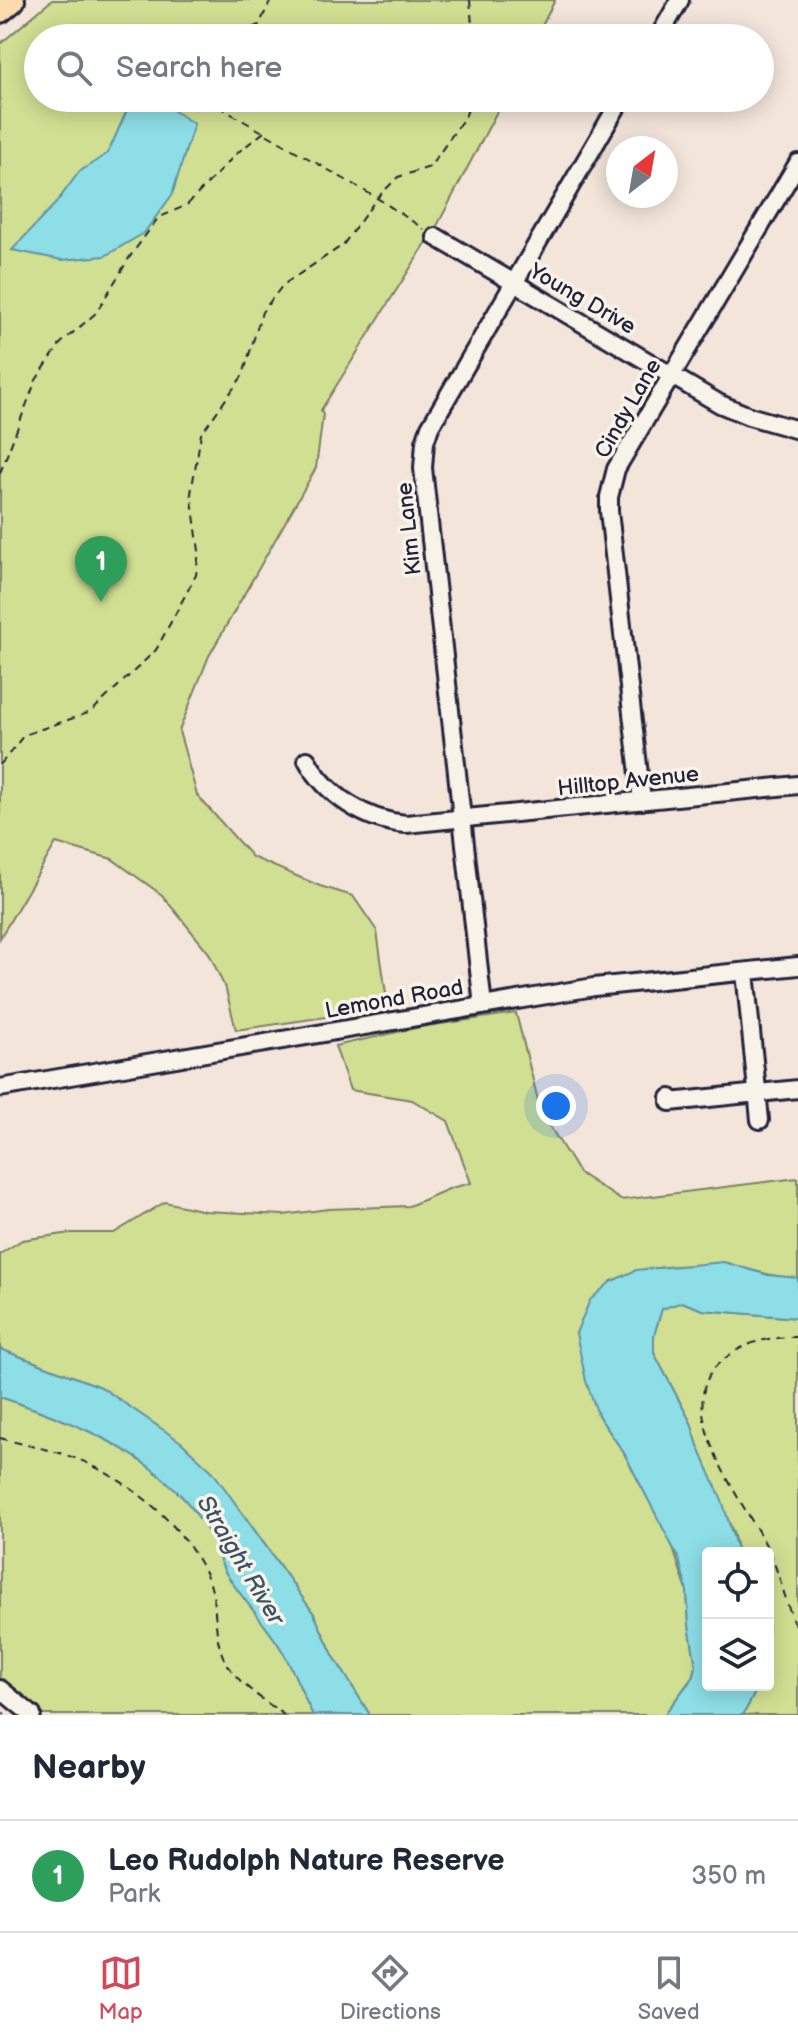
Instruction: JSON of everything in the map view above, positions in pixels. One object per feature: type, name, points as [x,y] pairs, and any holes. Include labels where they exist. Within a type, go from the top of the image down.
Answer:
[{"type":"highway","points":[[0,10],[12,0]]},
{"type":"street","points":[[666,24],[680,0]]},
{"type":"street","name":"Kim Lane","points":[[483,1006],[423,458],[430,427],[614,112]]},
{"type":"street","name":"Cindy Lane","points":[[642,801],[609,497],[616,469],[798,163]]},
{"type":"street","name":"Young Drive","points":[[431,234],[720,404],[798,430]]},
{"type":"street","name":"Hilltop Avenue","points":[[307,760],[317,779],[333,793],[374,817],[406,824],[798,785]]},
{"type":"street","name":"Lemond Road","points":[[0,1088],[594,987],[798,966]]},
{"type":"street","points":[[745,972],[760,1120]]},
{"type":"street","points":[[670,1098],[670,1102],[798,1089]]},
{"type":"street","points":[[0,1689],[32,1715]]},
{"type":"path","points":[[259,24],[271,0]]},
{"type":"path","points":[[470,0],[472,24]]},
{"type":"path","points":[[229,112],[377,198],[431,234]]},
{"type":"path","points":[[0,765],[24,735],[91,712],[156,650],[196,575],[199,551],[191,493],[201,434],[243,375],[262,312],[283,285],[343,245],[377,198],[398,177],[430,167],[467,112]]},
{"type":"path","points":[[0,473],[36,380],[61,343],[96,313],[129,258],[158,218],[187,205],[227,163],[264,132]]},
{"type":"path","points":[[798,1337],[768,1337],[740,1346],[712,1371],[706,1379],[702,1396],[704,1419],[713,1447],[727,1480],[769,1552],[798,1628]]},
{"type":"path","points":[[0,1438],[55,1451],[93,1465],[146,1500],[181,1534],[210,1582],[221,1652],[235,1676],[284,1715]]},
{"type":"path","points":[[0,1711],[5,1715]]},
{"type":"green space","points":[[52,0],[555,0],[543,24],[24,24],[24,112],[497,112],[438,224],[321,410],[323,415],[316,468],[209,656],[179,731],[197,795],[252,857],[320,886],[353,896],[377,931],[388,1008],[236,1030],[226,990],[209,953],[162,895],[112,859],[56,843],[0,938],[0,44]]},
{"type":"green space","points":[[516,1013],[541,1112],[579,1173],[621,1200],[798,1178],[798,1278],[696,1265],[643,1271],[610,1282],[598,1415],[624,1453],[671,1542],[687,1591],[696,1666],[694,1675],[664,1715],[370,1715],[333,1655],[314,1614],[241,1511],[101,1387],[0,1349],[0,1254],[22,1240],[71,1233],[114,1233],[165,1202],[205,1211],[283,1215],[328,1209],[409,1206],[471,1183],[448,1121],[412,1100],[350,1090],[335,1046],[420,1027]]},
{"type":"green space","points":[[682,1302],[703,1310],[798,1318],[798,1715],[743,1715],[756,1691],[774,1691],[774,1547],[737,1547],[691,1423],[654,1353],[654,1335],[662,1308]]},
{"type":"green space","points":[[0,1397],[61,1419],[119,1447],[146,1464],[170,1485],[192,1508],[210,1535],[227,1575],[283,1652],[313,1715],[42,1715],[0,1681]]},
{"type":"water","points":[[126,112],[176,112],[194,124],[172,195],[144,233],[105,256],[62,260],[12,250],[56,203],[79,172],[108,153]]},
{"type":"water","points":[[724,1262],[768,1275],[798,1278],[798,1318],[703,1310],[682,1302],[662,1309],[654,1335],[654,1353],[691,1423],[723,1503],[736,1547],[702,1547],[702,1691],[756,1691],[743,1715],[664,1715],[694,1676],[696,1666],[687,1591],[679,1559],[624,1453],[598,1415],[586,1381],[576,1333],[590,1300],[610,1282],[636,1270]]},
{"type":"water","name":"Straight River","points":[[0,1349],[101,1387],[181,1442],[213,1472],[314,1614],[333,1655],[370,1715],[313,1715],[283,1652],[227,1575],[210,1535],[192,1508],[146,1464],[119,1447],[61,1419],[0,1397]]},
{"type":"place","name":"Leo Rudolph Nature Reserve","points":[[101,602]]}]
